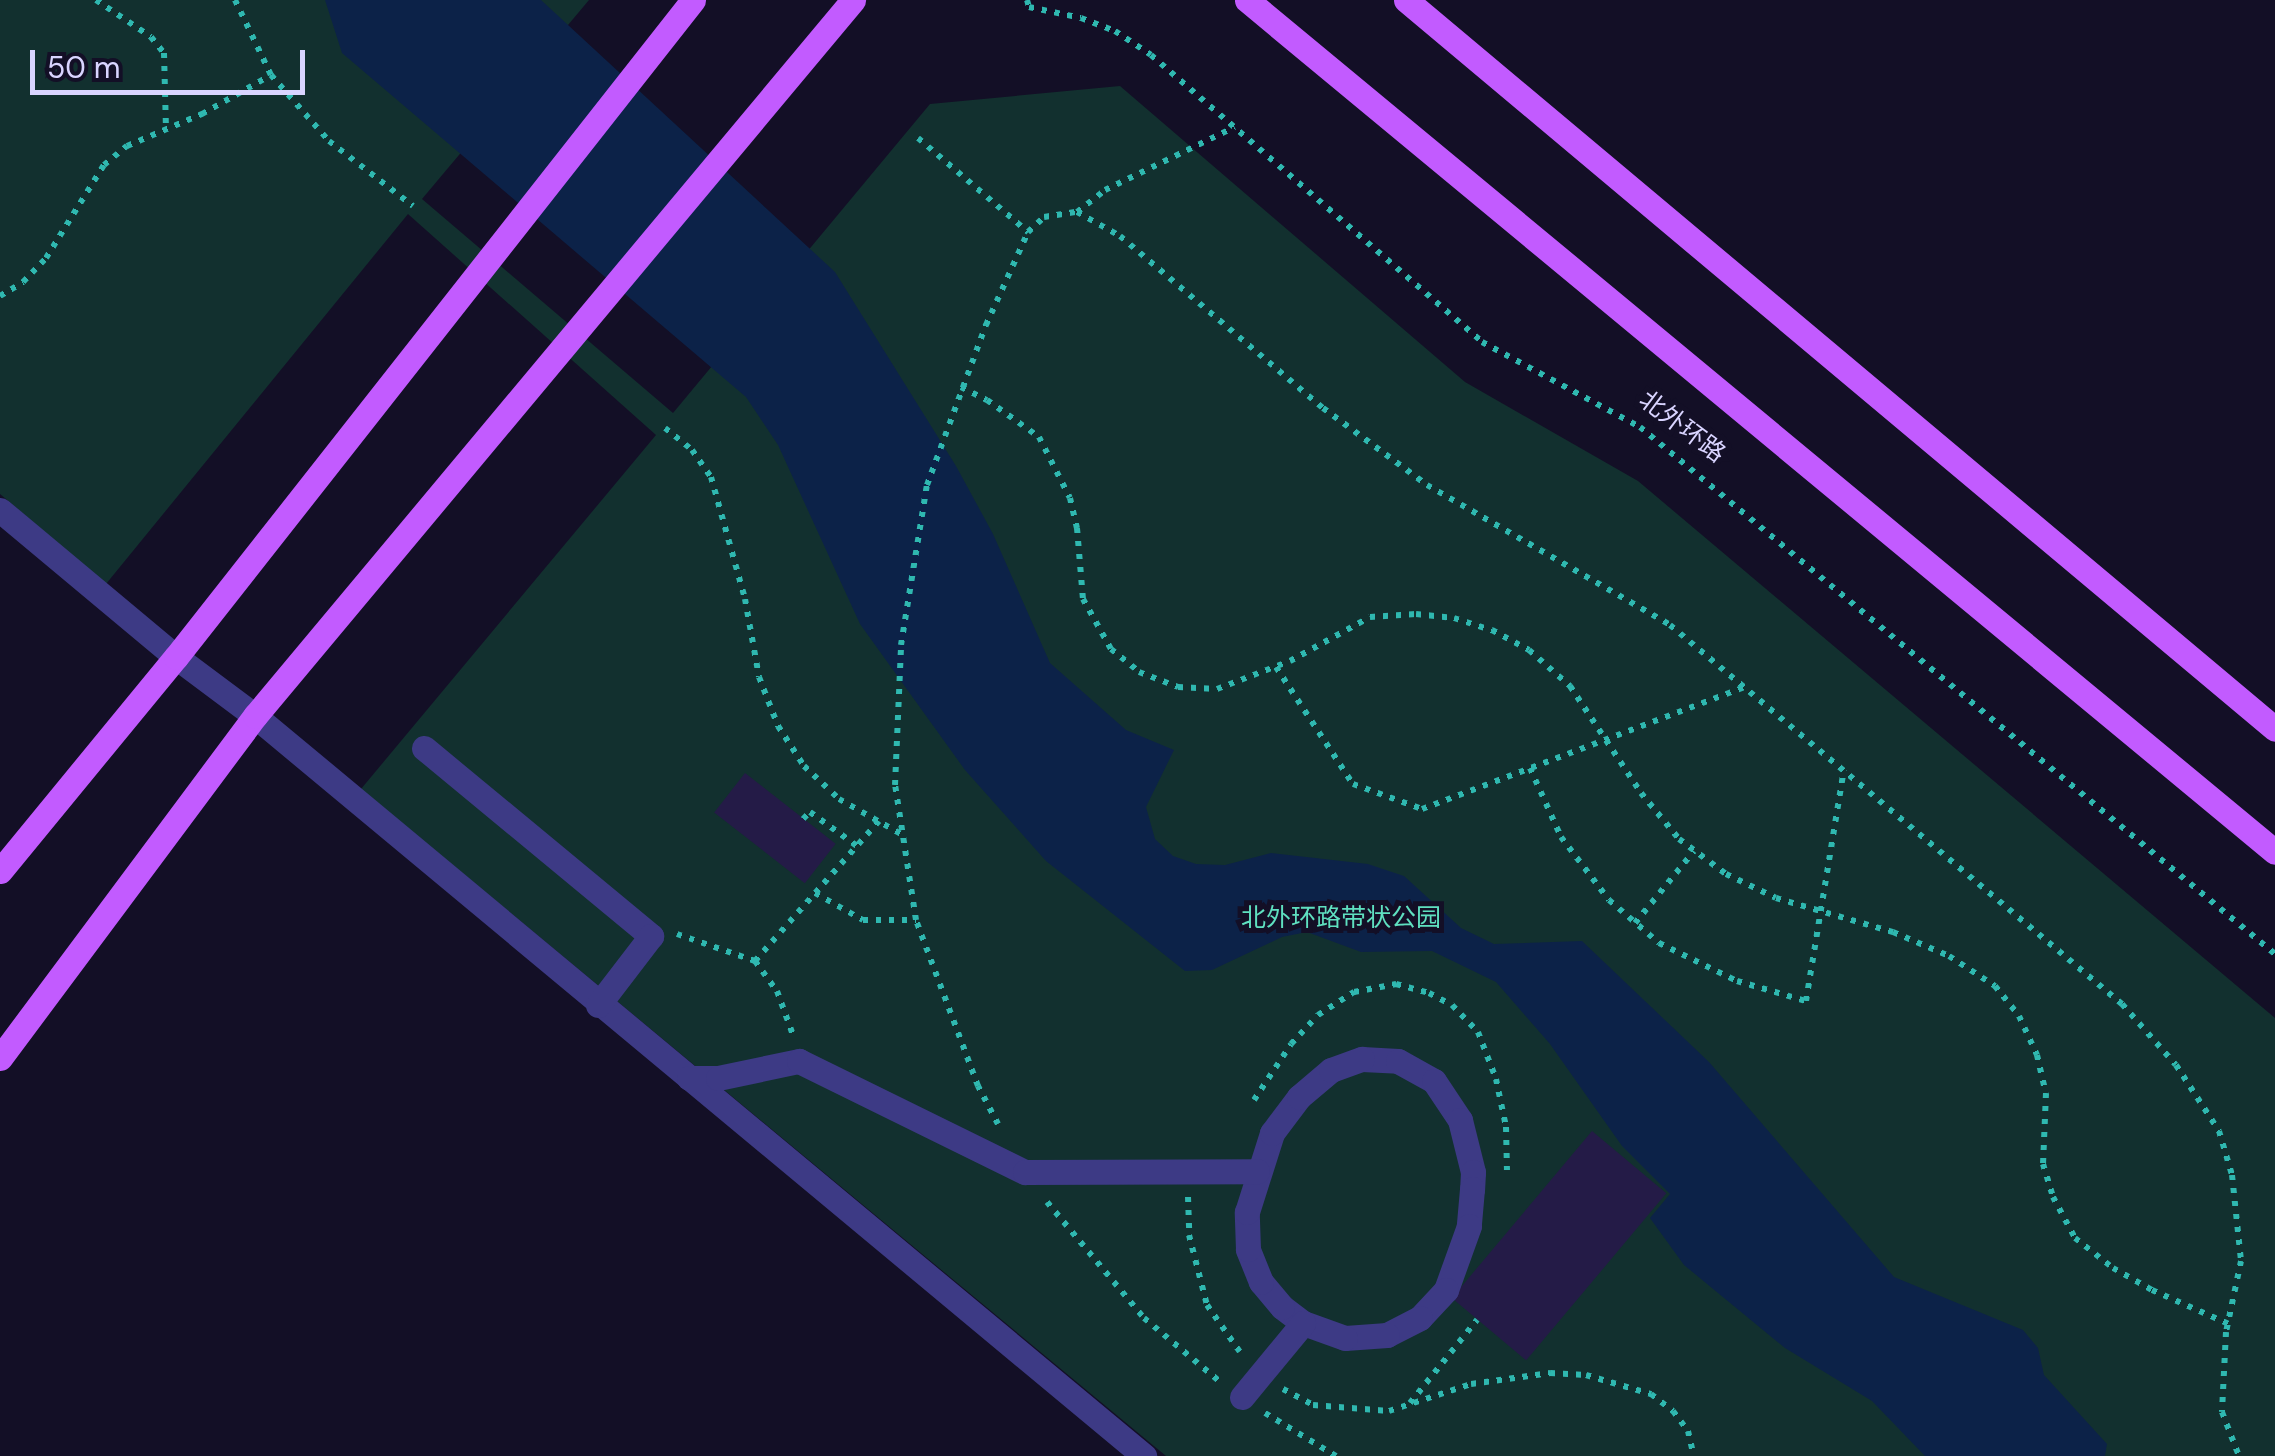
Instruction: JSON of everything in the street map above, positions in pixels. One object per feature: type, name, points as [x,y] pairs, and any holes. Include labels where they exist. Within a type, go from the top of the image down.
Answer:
[{"type":"main road","points":[[0,871],[176,658],[694,0]]},
{"type":"main road","points":[[0,1058],[255,716],[853,0]]},
{"type":"main road","name":"北外环路","points":[[1247,0],[2275,852]]},
{"type":"main road","points":[[1406,0],[2275,729]]},
{"type":"street","points":[[0,510],[176,658],[255,716],[1144,1456]]},
{"type":"street","points":[[424,748],[651,936],[598,1005]]},
{"type":"street","points":[[1362,1059],[1398,1061],[1434,1080],[1460,1120],[1472,1172],[1469,1226],[1446,1290],[1420,1318],[1387,1335],[1345,1338],[1303,1323],[1282,1307],[1261,1282],[1248,1249],[1247,1212],[1257,1171],[1272,1132],[1300,1097],[1331,1070],[1362,1059]]},
{"type":"street","points":[[689,1078],[718,1078],[799,1061],[1024,1172],[1257,1171]]},
{"type":"street","points":[[1242,1397],[1303,1323]]},
{"type":"path","points":[[235,0],[271,75],[330,141],[413,206]]},
{"type":"path","name":"北外环路","points":[[1028,0],[1028,7],[1081,18],[1114,31],[1152,55],[1482,342],[1640,427],[2275,954]]},
{"type":"path","points":[[101,1],[151,37],[164,53],[166,130]]},
{"type":"path","points":[[0,296],[23,282],[46,258],[104,165],[127,146],[271,75]]},
{"type":"path","points":[[895,785],[897,692],[910,567],[945,426],[1028,232],[1044,216],[1077,212],[1105,190],[1234,126]]},
{"type":"path","points":[[918,138],[1028,232]]},
{"type":"path","points":[[1077,212],[1120,236],[1323,408],[1427,485],[1670,625],[2080,966],[2176,1065],[2218,1131],[2232,1175],[2241,1262],[2229,1324],[2222,1412],[2239,1456]]},
{"type":"path","points":[[961,387],[1039,437],[1056,466],[1077,528],[1083,598],[1111,649],[1139,672],[1178,687],[1218,688],[1276,667],[1370,617],[1416,614],[1454,618],[1530,650],[1570,686],[1640,793],[1694,851],[1726,874],[1776,898],[1893,932],[1949,956],[1995,986],[2018,1016],[2038,1055],[2046,1093],[2043,1164],[2053,1197],[2075,1238],[2139,1283],[2229,1324]]},
{"type":"path","points":[[665,428],[692,450],[711,478],[746,599],[759,677],[778,726],[804,766],[827,788],[902,834]]},
{"type":"path","points":[[1276,667],[1354,784],[1422,809],[1745,687]]},
{"type":"path","points":[[1530,768],[1561,838],[1609,900],[1659,943],[1736,981],[1806,1001],[1844,769]]},
{"type":"path","points":[[804,819],[810,812],[856,846]]},
{"type":"path","points":[[756,961],[879,821]]},
{"type":"path","points":[[1635,922],[1694,851]]},
{"type":"path","points":[[814,893],[863,920],[916,920]]},
{"type":"path","points":[[651,936],[680,934],[756,961],[778,990],[799,1061]]},
{"type":"path","points":[[1410,1404],[1477,1320]]},
{"type":"green space","name":"北外环路带状公园","points":[[0,0],[589,0],[422,199],[673,413],[930,104],[1120,86],[1465,382],[1638,481],[2275,1018],[2275,1456],[1166,1456],[361,789],[656,435],[408,214],[106,584],[0,494]]},
{"type":"water","points":[[325,0],[541,0],[835,272],[956,466],[993,534],[1050,663],[1126,730],[1174,750],[1146,807],[1155,839],[1173,856],[1196,864],[1225,865],[1271,853],[1368,864],[1404,876],[1461,928],[1494,944],[1582,941],[1709,1062],[1894,1277],[2023,1330],[2038,1348],[2044,1375],[2107,1444],[2105,1456],[1925,1456],[1872,1401],[1785,1348],[1684,1265],[1650,1218],[1670,1194],[1622,1146],[1550,1044],[1496,982],[1432,951],[1361,952],[1307,932],[1282,937],[1212,970],[1185,971],[1046,861],[965,770],[860,624],[778,445],[746,397],[342,53]]},
{"type":"building","points":[[745,773],[836,844],[805,883],[714,812]]},
{"type":"building","points":[[1592,1131],[1666,1193],[1526,1360],[1452,1298]]}]
